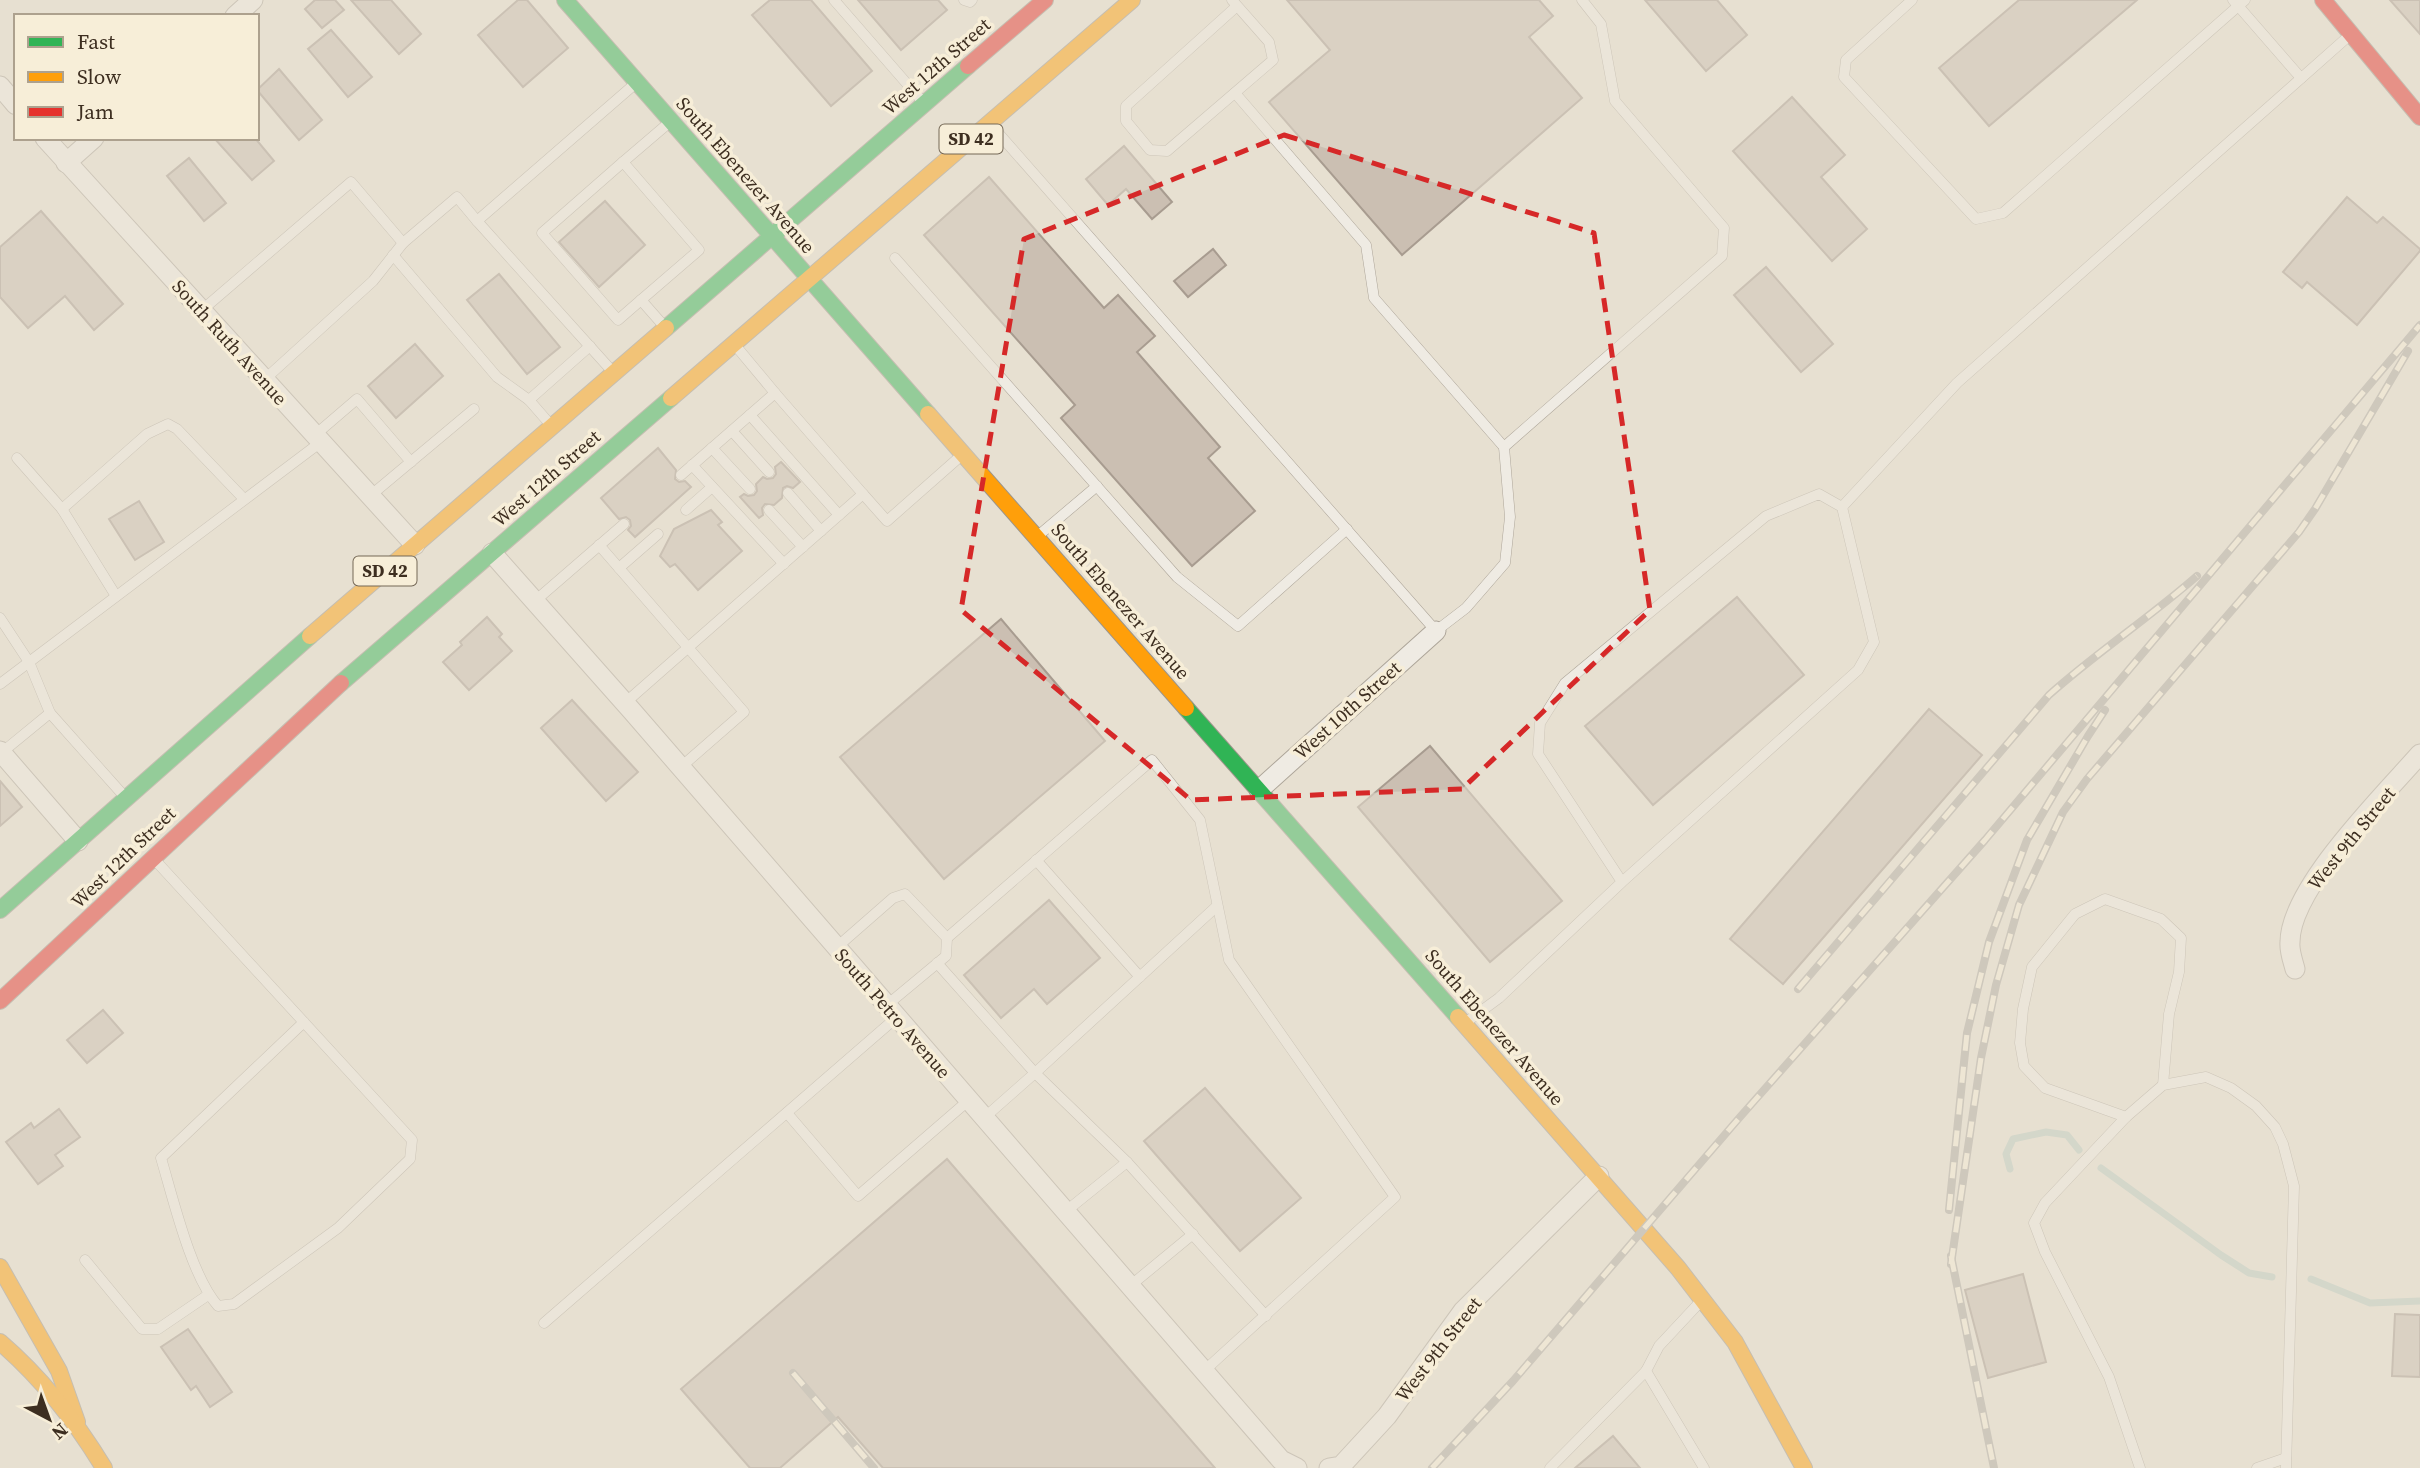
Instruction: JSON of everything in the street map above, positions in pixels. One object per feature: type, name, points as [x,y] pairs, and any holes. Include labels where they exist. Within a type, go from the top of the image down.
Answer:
[{"type":"main road","name":"South Ebenezer Avenue","points":[[565,0],[1645,1229],[1735,1342],[1804,1468]]},
{"type":"main road","name":"West 12th Street","points":[[0,910],[415,545],[1045,0]]},
{"type":"main road","name":"West 12th Street","points":[[0,1001],[330,692],[1132,0]]},
{"type":"main road","points":[[2323,0],[2420,117]]},
{"type":"main road","points":[[0,1268],[59,1371],[77,1422]]},
{"type":"main road","points":[[0,1342],[51,1388],[77,1422],[104,1468]]},
{"type":"street","points":[[236,14],[253,0]]},
{"type":"street","points":[[0,86],[14,103]]},
{"type":"street","name":"South Ruth Avenue","points":[[47,140],[415,545]]},
{"type":"street","points":[[66,163],[92,140]]},
{"type":"street","name":"South Petro Avenue","points":[[492,553],[681,767],[1280,1460],[1297,1468]]},
{"type":"street","name":"West 10th Street","points":[[1259,790],[1436,631]]},
{"type":"street","points":[[1,752],[78,841]]},
{"type":"street","name":"West 9th Street","points":[[2295,969],[2290,942],[2308,887],[2349,835],[2420,754]]},
{"type":"street","name":"West 9th Street","points":[[1335,1467],[1387,1416],[1463,1311],[1599,1176]]},
{"type":"lane","points":[[834,0],[925,104]]},
{"type":"lane","points":[[964,0],[972,0]]},
{"type":"lane","points":[[1504,447],[1722,256],[1724,228],[1615,101],[1601,24],[1582,0]]},
{"type":"lane","points":[[1912,0],[1846,60],[1844,77],[1976,219],[2003,213],[2239,2],[2301,78]]},
{"type":"lane","points":[[1234,3],[1269,42],[1273,60],[1167,151],[1150,150],[1126,121],[1126,106],[1234,3]]},
{"type":"lane","points":[[1842,508],[1956,383],[2351,34]]},
{"type":"lane","points":[[477,221],[637,83]]},
{"type":"lane","points":[[990,123],[1436,631],[1466,608],[1505,563],[1510,517],[1504,447],[1374,298],[1366,245],[1235,93]]},
{"type":"lane","points":[[623,162],[699,250],[618,320],[542,233],[623,162],[671,121]]},
{"type":"lane","points":[[201,311],[351,182],[403,243]]},
{"type":"lane","points":[[264,380],[373,281],[403,243],[457,197],[614,373]]},
{"type":"lane","points":[[393,256],[497,377],[529,400],[552,426]]},
{"type":"lane","points":[[895,258],[1177,577],[1238,625],[1347,529]]},
{"type":"lane","points":[[641,300],[665,328]]},
{"type":"lane","points":[[734,344],[887,521],[964,454]]},
{"type":"lane","points":[[529,400],[590,346]]},
{"type":"lane","points":[[681,475],[775,393]]},
{"type":"lane","points":[[0,684],[244,499],[318,438],[357,399],[411,462]]},
{"type":"lane","points":[[370,496],[474,409]]},
{"type":"lane","points":[[750,415],[839,515]]},
{"type":"lane","points":[[62,509],[147,434],[168,424],[177,429],[244,499]]},
{"type":"lane","points":[[732,431],[769,472]]},
{"type":"lane","points":[[712,448],[750,489]]},
{"type":"lane","points":[[17,458],[62,509],[116,596]]},
{"type":"lane","points":[[692,466],[784,564]]},
{"type":"lane","points":[[686,510],[712,486]]},
{"type":"lane","points":[[1037,537],[1097,486]]},
{"type":"lane","points":[[788,493],[821,531]]},
{"type":"lane","points":[[625,703],[863,494]]},
{"type":"lane","points":[[1464,1023],[1499,998],[1622,882],[1858,670],[1874,642],[1842,508],[1819,494],[1766,516],[1565,683],[1539,723],[1538,754],[1622,882]]},
{"type":"lane","points":[[769,510],[803,547]]},
{"type":"lane","points":[[535,601],[624,524]]},
{"type":"lane","points":[[619,568],[658,534]]},
{"type":"lane","points":[[599,545],[744,712],[681,767]]},
{"type":"lane","points":[[0,618],[29,662],[50,713],[126,797]]},
{"type":"lane","points":[[1,752],[50,713]]},
{"type":"lane","points":[[544,1323],[787,1113],[946,956],[947,938],[1152,760],[1200,820],[1229,960],[1395,1197],[1204,1371]]},
{"type":"lane","points":[[153,858],[304,1022],[412,1140],[410,1159],[338,1228],[234,1304],[218,1306],[208,1295],[186,1240],[161,1158],[304,1022]]},
{"type":"lane","points":[[1036,860],[1140,976]]},
{"type":"lane","points":[[836,947],[893,898],[905,894],[947,938]]},
{"type":"lane","points":[[2126,1117],[2045,1088],[2024,1066],[2020,1043],[2023,1009],[2032,967],[2076,914],[2105,899],[2161,919],[2181,938],[2179,972],[2169,1014],[2163,1085]]},
{"type":"lane","points":[[984,1118],[1217,906]]},
{"type":"lane","points":[[937,963],[1035,1073],[1127,1162],[1266,1316]]},
{"type":"lane","points":[[2140,1468],[2109,1377],[2045,1252],[2035,1223],[2045,1203],[2126,1117],[2163,1085],[2206,1077],[2231,1088],[2256,1105],[2275,1127],[2283,1144],[2294,1186],[2286,1463],[2257,1468]]},
{"type":"lane","points":[[787,1113],[858,1196],[969,1100]]},
{"type":"lane","points":[[1065,1213],[1127,1162]]},
{"type":"lane","points":[[1129,1286],[1193,1234]]},
{"type":"lane","points":[[85,1260],[142,1329],[158,1329],[208,1295]]},
{"type":"lane","points":[[1550,1468],[1646,1371],[1659,1346],[1702,1300]]},
{"type":"lane","points":[[1646,1371],[1704,1468]]},
{"type":"highlighted area","points":[[1284,135],[1594,233],[1650,610],[1462,789],[1191,800],[961,610],[1024,239]]},
{"type":"building","points":[[315,0],[335,0],[344,10],[322,28],[305,9]]},
{"type":"building","points":[[351,0],[391,0],[421,34],[399,54]]},
{"type":"building","points":[[518,0],[527,0],[568,48],[523,87],[478,35]]},
{"type":"building","points":[[770,0],[811,0],[872,71],[831,106],[752,15]]},
{"type":"building","points":[[858,0],[938,0],[947,10],[901,50]]},
{"type":"building","points":[[1287,0],[1539,0],[1553,16],[1529,37],[1582,98],[1402,255],[1269,102],[1330,50]]},
{"type":"building","points":[[1645,0],[1717,0],[1747,35],[1706,71]]},
{"type":"building","points":[[2019,0],[2137,0],[1989,126],[1939,68]]},
{"type":"building","points":[[2390,0],[2420,0],[2420,34]]},
{"type":"building","points":[[331,30],[372,77],[348,97],[308,49]]},
{"type":"building","points":[[279,69],[322,120],[299,140],[259,92],[259,88]]},
{"type":"building","points":[[1792,97],[1845,155],[1821,177],[1867,229],[1832,261],[1733,151]]},
{"type":"building","points":[[216,140],[257,140],[274,161],[252,180]]},
{"type":"building","points":[[1124,146],[1172,202],[1152,219],[1126,189],[1108,205],[1086,179]]},
{"type":"building","points":[[189,158],[226,203],[204,221],[167,176]]},
{"type":"building","points":[[989,177],[1104,308],[1118,295],[1155,336],[1137,352],[1220,447],[1208,458],[1255,511],[1192,566],[1061,418],[1075,405],[924,235]]},
{"type":"building","points":[[2347,197],[2377,223],[2383,217],[2420,249],[2357,325],[2307,282],[2302,288],[2283,272]]},
{"type":"building","points":[[605,201],[645,245],[599,287],[559,242]]},
{"type":"building","points":[[41,211],[123,304],[94,330],[65,296],[28,328],[0,297],[0,247]]},
{"type":"building","points":[[1213,249],[1226,265],[1188,297],[1174,281]]},
{"type":"building","points":[[1766,267],[1833,344],[1801,372],[1734,295]]},
{"type":"building","points":[[499,274],[560,347],[527,374],[467,300]]},
{"type":"building","points":[[415,344],[443,376],[396,418],[368,386]]},
{"type":"building","points":[[658,448],[676,470],[675,479],[679,482],[685,481],[691,487],[635,537],[628,530],[631,526],[630,520],[626,517],[619,519],[601,498]]},
{"type":"building","points":[[781,462],[800,482],[793,488],[783,488],[782,498],[774,505],[765,504],[762,508],[763,515],[759,518],[740,497],[744,494],[754,495],[757,491],[756,484],[763,477],[773,478],[776,474],[775,467]]},
{"type":"building","points":[[139,501],[164,542],[135,560],[109,519]]},
{"type":"building","points":[[711,510],[722,522],[718,525],[742,551],[698,590],[675,564],[670,567],[660,556],[674,529]]},
{"type":"building","points":[[1737,597],[1804,675],[1653,805],[1585,726]]},
{"type":"building","points":[[487,617],[502,634],[499,637],[512,651],[469,690],[443,662]]},
{"type":"building","points":[[1001,619],[1105,741],[944,879],[840,757]]},
{"type":"building","points":[[572,700],[638,772],[606,801],[541,728]]},
{"type":"building","points":[[1929,709],[1982,755],[1783,984],[1730,939]]},
{"type":"building","points":[[1430,746],[1562,901],[1490,962],[1358,807]]},
{"type":"building","points":[[0,781],[22,807],[0,826]]},
{"type":"building","points":[[1049,900],[1100,958],[1047,1004],[1034,989],[1001,1018],[964,975]]},
{"type":"building","points":[[103,1010],[123,1033],[87,1063],[67,1040]]},
{"type":"building","points":[[1205,1088],[1301,1198],[1240,1251],[1144,1141]]},
{"type":"building","points":[[59,1109],[80,1137],[55,1155],[63,1166],[38,1184],[6,1142],[31,1123],[34,1128]]},
{"type":"building","points":[[947,1159],[1215,1468],[883,1468],[838,1417],[780,1468],[750,1468],[681,1389]]},
{"type":"building","points":[[2023,1274],[2046,1362],[1988,1378],[1965,1290]]},
{"type":"building","points":[[2395,1314],[2420,1315],[2420,1377],[2392,1376]]},
{"type":"building","points":[[188,1329],[232,1392],[210,1407],[196,1386],[191,1390],[161,1347]]},
{"type":"building","points":[[1613,1436],[1640,1468],[1575,1468]]},
{"type":"waterway","points":[[2010,1169],[2006,1154],[2013,1139],[2046,1132],[2067,1135],[2079,1150]]},
{"type":"waterway","points":[[2101,1168],[2249,1273],[2272,1277]]},
{"type":"waterway","points":[[2311,1279],[2370,1303],[2420,1301]]},
{"type":"railway","points":[[1432,1468],[1513,1381],[1740,1117],[1985,840],[2420,325]]},
{"type":"railway","points":[[1951,1264],[1981,1058],[1996,985],[2019,905],[2063,812],[2087,779],[2299,532],[2408,351]]},
{"type":"railway","points":[[1798,989],[2049,695],[2197,576]]},
{"type":"railway","points":[[1949,1210],[1967,1033],[1989,942],[2027,840],[2105,710]]},
{"type":"railway","points":[[1951,1256],[1994,1468]]},
{"type":"railway","points":[[793,1373],[874,1468]]},
{"type":"traffic: fast","points":[[565,0],[928,414]]},
{"type":"traffic: fast","points":[[666,328],[968,66]]},
{"type":"traffic: fast","points":[[341,683],[671,398]]},
{"type":"traffic: fast","points":[[0,910],[310,636]]},
{"type":"traffic: fast","points":[[1186,708],[1458,1017]]},
{"type":"traffic: slow","points":[[671,398],[1132,0]]},
{"type":"traffic: slow","points":[[310,636],[666,328]]},
{"type":"traffic: slow","points":[[928,414],[1186,708]]},
{"type":"traffic: slow","points":[[1458,1017],[1678,1268],[1735,1342],[1804,1468]]},
{"type":"traffic: slow","points":[[0,1267],[59,1371],[77,1422]]},
{"type":"traffic: slow","points":[[0,1342],[57,1401],[104,1468]]},
{"type":"traffic: jam","points":[[968,66],[1045,0]]},
{"type":"traffic: jam","points":[[2323,0],[2420,117]]},
{"type":"traffic: jam","points":[[0,1001],[341,683]]}]
